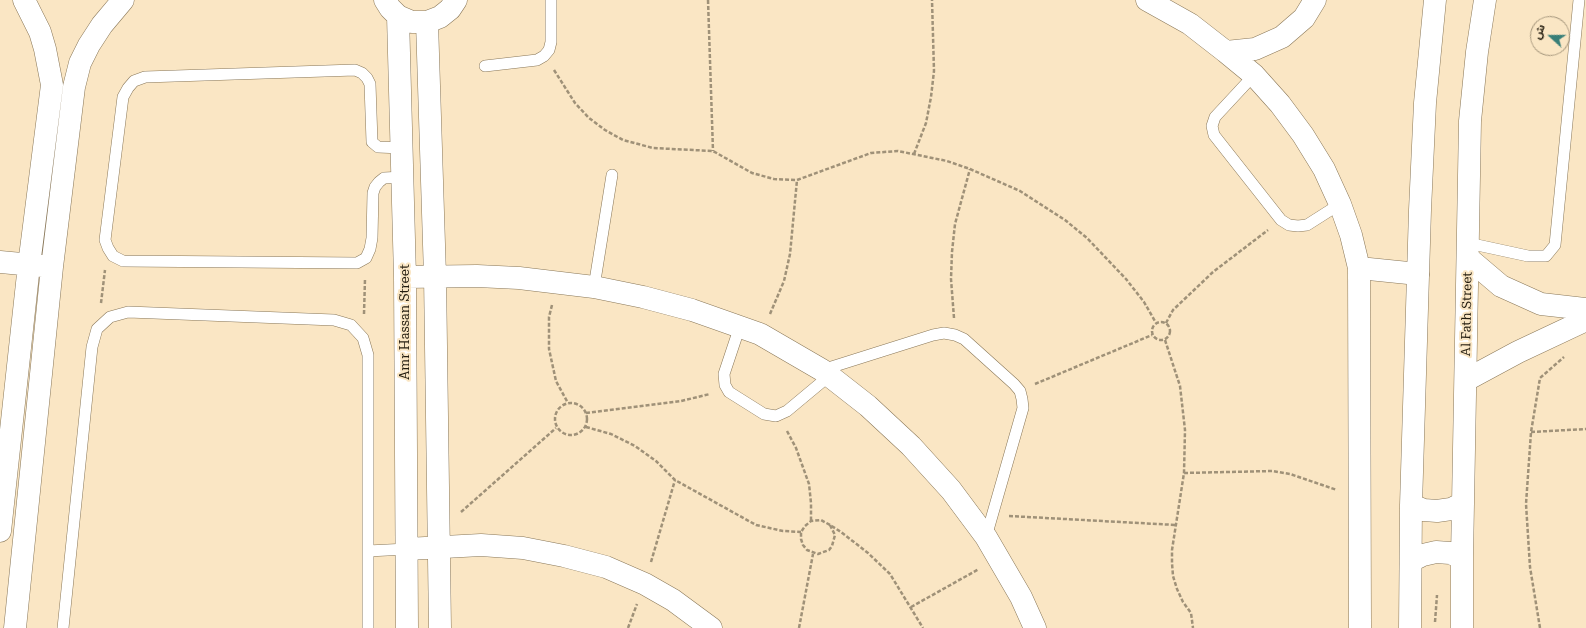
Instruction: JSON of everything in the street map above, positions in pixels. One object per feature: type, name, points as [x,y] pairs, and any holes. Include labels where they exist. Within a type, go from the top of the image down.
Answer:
[{"type":"street","points":[[24,0],[40,32],[52,85],[29,265],[0,532],[25,534]]},
{"type":"street","points":[[15,628],[52,267],[74,87],[80,63],[89,45],[102,25],[123,0]]},
{"type":"street","points":[[392,8],[412,22],[427,22],[440,17],[450,9],[456,0]]},
{"type":"street","points":[[1147,0],[1190,24],[1226,52],[1254,75],[1280,104],[1303,135],[1324,169],[1340,204],[1351,235],[1359,268],[1360,628]]},
{"type":"street","points":[[1226,52],[1255,49],[1282,37],[1304,18],[1315,0]]},
{"type":"street","points":[[1410,628],[1411,505],[1418,274],[1425,103],[1435,0]]},
{"type":"street","name":"Al Fath Street","points":[[1462,628],[1470,121],[1477,52],[1485,0]]},
{"type":"street","name":"Amr Hassan Street","points":[[392,8],[403,177],[407,628]]},
{"type":"street","points":[[427,22],[435,276],[440,628]]},
{"type":"street","points":[[52,85],[74,87]]},
{"type":"street","points":[[1468,251],[1501,286],[1541,304],[1586,309]]},
{"type":"street","points":[[0,262],[52,267]]},
{"type":"street","points":[[1359,268],[1418,274]]},
{"type":"street","points":[[405,277],[505,277],[562,282],[594,287],[643,297],[692,310],[760,334],[826,373],[868,406],[912,446],[951,490],[986,537],[1021,597],[1036,628]]},
{"type":"street","points":[[1466,380],[1518,352],[1586,320]]},
{"type":"street","points":[[1411,505],[1424,510],[1437,511],[1450,509],[1463,503]]},
{"type":"street","points":[[407,549],[438,539],[480,545],[523,548],[564,556],[606,567],[645,584],[673,600],[711,628]]},
{"type":"street","points":[[1411,561],[1423,555],[1436,552],[1450,553],[1462,558]]},
{"type":"lane","points":[[485,66],[537,60],[544,56],[549,50],[551,42],[551,0]]},
{"type":"lane","points":[[1468,251],[1546,256],[1555,245],[1579,0]]},
{"type":"lane","points":[[402,148],[378,147],[372,142],[370,84],[367,78],[355,70],[145,77],[134,82],[128,88],[123,97],[105,240],[108,248],[114,256],[123,261],[357,263],[366,258],[370,249],[375,187],[378,182],[384,178],[403,177]]},
{"type":"lane","points":[[1254,75],[1215,117],[1212,126],[1214,135],[1281,220],[1289,225],[1307,225],[1340,204]]},
{"type":"lane","points":[[594,287],[612,175]]},
{"type":"lane","points":[[63,628],[92,347],[97,329],[110,317],[128,312],[334,320],[351,326],[363,338],[368,355],[368,628]]},
{"type":"lane","points":[[740,326],[724,374],[725,385],[729,392],[737,398],[764,414],[776,416],[796,405],[826,373],[932,335],[944,333],[955,335],[967,342],[1020,391],[1023,408],[986,537]]},
{"type":"lane","points":[[368,551],[407,549]]},
{"type":"path","points":[[708,0],[713,151]]},
{"type":"path","points":[[914,154],[926,123],[931,97],[934,71],[932,0]]},
{"type":"path","points":[[544,56],[576,103],[589,118],[623,140],[653,148],[713,151],[752,173],[774,179],[797,180],[871,153],[898,151],[947,161],[970,169],[1020,191],[1065,220],[1087,238],[1126,279],[1144,302],[1156,323]]},
{"type":"path","points":[[955,335],[951,279],[952,252],[955,224],[970,169]]},
{"type":"path","points":[[760,334],[784,281],[794,228],[797,180]]},
{"type":"path","points":[[1166,324],[1173,310],[1213,272],[1281,220]]},
{"type":"path","points":[[97,329],[108,248]]},
{"type":"path","points":[[363,338],[366,258]]},
{"type":"path","points":[[562,282],[553,301],[550,317],[549,348],[556,381],[568,402]]},
{"type":"path","points":[[1161,322],[1166,324],[1169,327],[1169,336],[1165,340],[1158,340],[1152,335],[1151,331],[1153,326],[1156,323],[1161,322]]},
{"type":"path","points":[[1020,391],[1152,335]]},
{"type":"path","points":[[1165,340],[1174,366],[1183,408],[1186,444],[1184,473],[1172,550],[1173,576],[1183,602],[1191,613],[1193,628]]},
{"type":"path","points":[[1540,628],[1530,567],[1526,504],[1531,432],[1540,378],[1569,353]]},
{"type":"path","points":[[586,413],[681,401],[708,395],[725,385]]},
{"type":"path","points":[[568,402],[576,403],[582,407],[588,420],[586,427],[580,433],[572,436],[563,434],[556,428],[554,420],[556,412],[561,406],[568,402]]},
{"type":"path","points":[[776,416],[782,423],[796,448],[803,465],[809,484],[811,521]]},
{"type":"path","points":[[586,427],[611,434],[635,446],[656,461],[675,480],[756,525],[783,531],[801,532]]},
{"type":"path","points":[[438,539],[556,428]]},
{"type":"path","points":[[1531,432],[1586,429]]},
{"type":"path","points":[[1184,473],[1272,471],[1290,474],[1359,496]]},
{"type":"path","points":[[645,584],[675,480]]},
{"type":"path","points":[[992,515],[1176,525]]},
{"type":"path","points":[[830,525],[835,535],[832,546],[824,553],[813,554],[807,550],[801,539],[801,532],[805,526],[811,521],[821,520],[830,525],[868,553],[890,574],[923,628]]},
{"type":"path","points":[[799,628],[813,554]]},
{"type":"path","points":[[911,607],[998,558]]}]
